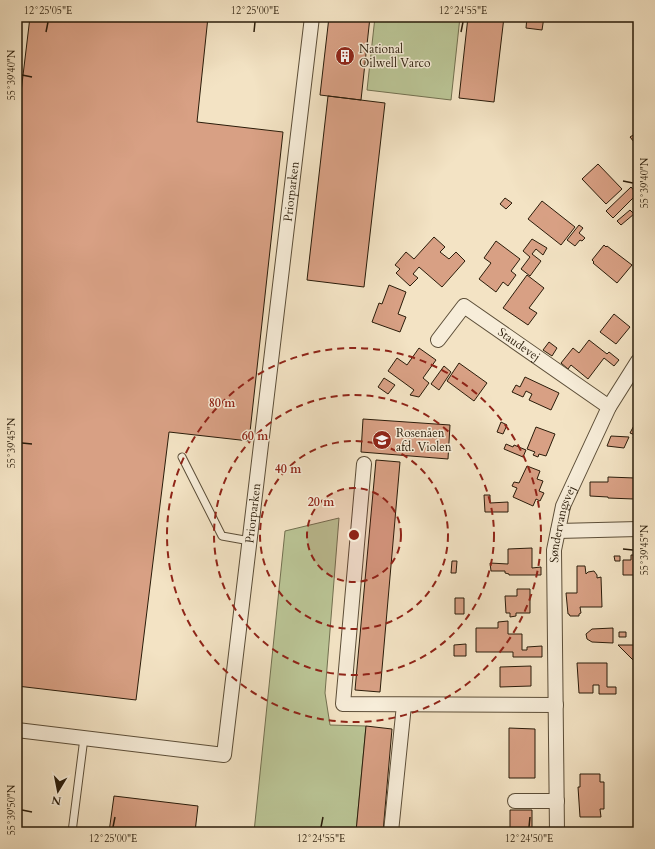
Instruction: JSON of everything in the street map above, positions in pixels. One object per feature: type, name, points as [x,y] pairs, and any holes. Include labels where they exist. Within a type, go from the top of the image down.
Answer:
[{"type":"street","name":"Priorparken","points":[[17,730],[224,755],[312,17]]},
{"type":"street","name":"Staudevej","points":[[438,340],[464,306],[609,407]]},
{"type":"street","name":"Søndervangsvej","points":[[558,832],[554,550],[563,506],[609,407],[638,361]]},
{"type":"street","points":[[364,464],[343,704],[556,705]]},
{"type":"street","points":[[558,531],[638,528]]},
{"type":"street","points":[[391,832],[404,705]]},
{"type":"street","points":[[515,801],[557,801]]},
{"type":"lane","points":[[182,457],[222,536],[250,541]]},
{"type":"lane","points":[[72,832],[84,738]]},
{"type":"green space","points":[[375,17],[460,17],[451,100],[367,90]]},
{"type":"green space","points":[[339,518],[325,693],[330,725],[366,726],[356,832],[254,832],[285,531]]},
{"type":"building","points":[[30,17],[208,17],[197,122],[283,132],[249,441],[169,432],[136,700],[17,686],[17,92],[21,92]]},
{"type":"building","name":"National Oilwell Varco","points":[[329,17],[370,17],[361,100],[320,95]]},
{"type":"building","name":"National Oilwell Varco","points":[[468,17],[504,17],[494,102],[459,98]]},
{"type":"building","points":[[527,17],[544,17],[542,30],[526,28]]},
{"type":"building","points":[[328,96],[385,103],[364,287],[307,280]]},
{"type":"building","points":[[638,132],[638,147],[630,137]]},
{"type":"building","points":[[598,164],[622,189],[606,204],[582,179]]},
{"type":"building","points":[[631,187],[637,194],[613,218],[606,211]]},
{"type":"building","points":[[505,198],[512,203],[506,209],[500,204]]},
{"type":"building","points":[[542,201],[575,227],[561,245],[528,219]]},
{"type":"building","points":[[630,210],[634,214],[621,225],[617,221]]},
{"type":"building","points":[[579,225],[583,228],[579,233],[585,238],[582,241],[580,240],[575,246],[567,240]]},
{"type":"building","points":[[434,237],[445,247],[440,252],[449,259],[456,252],[465,261],[442,287],[419,267],[413,274],[418,278],[410,286],[396,273],[400,269],[395,265],[406,252],[414,259]]},
{"type":"building","points":[[532,239],[547,248],[543,255],[536,249],[532,254],[541,261],[530,276],[521,269],[530,257],[523,251]]},
{"type":"building","points":[[496,241],[520,259],[511,271],[516,275],[508,286],[503,282],[496,292],[479,279],[491,263],[484,258]]},
{"type":"building","points":[[604,245],[632,265],[617,283],[593,263],[594,262],[592,260]]},
{"type":"building","points":[[527,275],[544,288],[529,308],[537,313],[528,325],[503,308]]},
{"type":"building","points":[[389,285],[406,292],[398,314],[406,317],[400,332],[372,322],[379,303],[382,304]]},
{"type":"building","points":[[614,314],[630,327],[616,344],[600,332]]},
{"type":"building","points":[[589,340],[607,354],[609,352],[619,360],[614,366],[604,358],[588,379],[571,365],[568,369],[561,363],[573,348],[579,353]]},
{"type":"building","points":[[549,342],[557,348],[552,356],[543,350]]},
{"type":"building","points":[[419,348],[436,360],[423,378],[429,383],[419,397],[410,395],[414,390],[388,371],[397,358],[407,365]]},
{"type":"building","points":[[459,363],[487,383],[474,401],[447,381]]},
{"type":"building","points":[[444,366],[451,372],[439,390],[431,384]]},
{"type":"building","points":[[525,377],[559,393],[551,410],[529,400],[532,394],[526,391],[523,397],[512,392],[516,385],[520,387]]},
{"type":"building","points":[[384,378],[395,385],[388,394],[378,387]]},
{"type":"building","points":[[638,418],[637,440],[633,438],[635,435],[630,433]]},
{"type":"building","points":[[363,419],[450,425],[448,459],[361,452]]},
{"type":"building","points":[[501,422],[507,425],[503,434],[497,432]]},
{"type":"building","points":[[536,427],[555,434],[546,456],[539,454],[538,457],[533,455],[535,452],[527,449]]},
{"type":"building","points":[[611,436],[629,437],[624,448],[607,446]]},
{"type":"building","points":[[506,444],[513,447],[514,445],[526,450],[523,457],[504,449]]},
{"type":"building","points":[[376,460],[400,462],[380,692],[355,690]]},
{"type":"building","points":[[527,466],[540,471],[537,479],[543,481],[539,491],[544,493],[540,501],[536,499],[533,506],[513,497],[517,488],[512,486],[514,482],[519,483]]},
{"type":"building","points":[[608,477],[635,478],[634,499],[590,496],[590,482],[608,482]]},
{"type":"building","points":[[484,495],[490,495],[490,503],[508,502],[508,512],[485,512]]},
{"type":"building","points":[[532,548],[532,568],[541,567],[541,575],[509,575],[505,573],[505,571],[491,571],[490,563],[508,564],[508,549]]},
{"type":"building","points":[[631,555],[638,555],[638,575],[623,575],[623,560],[631,560]]},
{"type":"building","points":[[614,556],[620,556],[620,561],[615,561]]},
{"type":"building","points":[[452,561],[457,561],[456,573],[451,573]]},
{"type":"building","points":[[577,566],[585,566],[586,574],[594,571],[597,578],[601,577],[602,607],[580,607],[581,613],[579,616],[570,616],[568,614],[566,593],[577,593]]},
{"type":"building","points":[[517,589],[530,589],[530,613],[516,613],[516,616],[510,617],[510,613],[506,613],[505,596],[517,596]]},
{"type":"building","points":[[455,598],[464,598],[464,614],[455,614]]},
{"type":"building","points":[[508,621],[508,634],[522,634],[522,650],[527,650],[527,647],[542,646],[542,657],[513,657],[513,652],[476,652],[476,628],[498,628],[498,622]]},
{"type":"building","points":[[613,628],[613,643],[592,642],[587,639],[586,634],[592,629]]},
{"type":"building","points":[[619,632],[626,632],[626,637],[619,637]]},
{"type":"building","points":[[466,644],[466,656],[454,656],[454,645]]},
{"type":"building","points":[[618,645],[635,645],[635,660],[634,661]]},
{"type":"building","points":[[577,663],[607,663],[607,687],[616,687],[616,694],[599,694],[599,685],[593,685],[593,693],[579,693]]},
{"type":"building","points":[[531,666],[531,686],[500,687],[500,667]]},
{"type":"building","points":[[366,726],[392,729],[383,832],[356,832]]},
{"type":"building","points":[[509,728],[535,729],[535,778],[509,778]]},
{"type":"building","points":[[580,774],[600,774],[600,782],[604,782],[604,809],[600,809],[601,817],[580,817],[578,787],[580,787]]},
{"type":"building","points":[[114,796],[198,806],[195,832],[109,832]]},
{"type":"building","points":[[510,810],[532,810],[532,832],[510,832]]},
{"type":"place","name":"National Oilwell Varco","points":[[345,56]]},
{"type":"place","name":"Rosenåen afd. Violen","points":[[382,440]]}]
